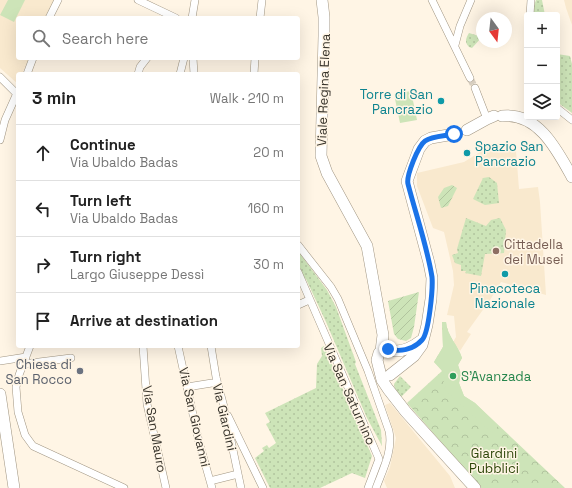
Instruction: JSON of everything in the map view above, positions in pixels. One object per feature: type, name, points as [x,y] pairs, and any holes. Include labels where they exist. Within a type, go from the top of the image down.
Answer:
[{"type":"street","points":[[50,16],[58,0]]},
{"type":"street","points":[[138,0],[172,16]]},
{"type":"street","points":[[192,16],[195,0]]},
{"type":"street","points":[[260,16],[262,0]]},
{"type":"street","name":"Viale Regina Elena","points":[[322,0],[324,36],[321,156],[327,173],[367,246],[386,345]]},
{"type":"street","points":[[432,0],[470,78]]},
{"type":"street","points":[[455,45],[460,26],[471,0]]},
{"type":"street","points":[[530,12],[531,0]]},
{"type":"street","points":[[28,72],[33,60]]},
{"type":"street","points":[[139,72],[140,67],[145,60]]},
{"type":"street","points":[[180,72],[184,60]]},
{"type":"street","points":[[193,60],[194,72]]},
{"type":"street","points":[[254,72],[255,60]]},
{"type":"street","points":[[0,77],[16,91]]},
{"type":"street","points":[[475,88],[494,117]]},
{"type":"street","points":[[0,140],[5,120],[16,97]]},
{"type":"street","points":[[560,110],[572,120]]},
{"type":"street","points":[[467,130],[494,117],[511,115],[529,121],[545,134],[568,162],[572,177]]},
{"type":"street","points":[[379,364],[385,369],[394,369],[414,356],[422,345],[432,299],[432,278],[407,181],[419,149],[425,141],[431,138],[454,134]]},
{"type":"street","name":"Via San Saturnino","points":[[300,248],[331,286],[338,299],[368,371],[389,431],[391,441],[387,459],[376,488]]},
{"type":"street","name":"Via San Saturnino","points":[[300,277],[379,459],[368,488]]},
{"type":"street","points":[[300,304],[309,300]]},
{"type":"street","points":[[386,345],[400,351],[411,348],[423,340]]},
{"type":"street","points":[[386,345],[378,356],[382,380],[406,412],[475,488]]},
{"type":"street","points":[[386,345],[396,354],[397,360],[388,389]]},
{"type":"street","points":[[29,348],[18,375],[16,387],[18,412],[25,436],[33,446],[124,488]]},
{"type":"street","name":"Via San Mauro","points":[[143,348],[147,404],[166,488]]},
{"type":"street","name":"Via San Giovanni","points":[[178,348],[211,484]]},
{"type":"street","name":"Via Giardini","points":[[211,348],[216,377],[224,407],[241,488]]},
{"type":"street","points":[[0,361],[71,358]]},
{"type":"street","name":"Via San Saturnino","points":[[368,371],[379,364]]},
{"type":"street","points":[[187,387],[212,383]]},
{"type":"street","points":[[0,394],[14,488]]},
{"type":"street","points":[[224,407],[263,488]]},
{"type":"street","points":[[2,412],[18,412]]},
{"type":"street","points":[[459,470],[465,488]]},
{"type":"street","points":[[211,484],[238,474]]},
{"type":"shaded area","points":[[0,0],[56,0],[49,16],[16,16],[16,60],[28,60],[23,72],[16,72],[16,82],[0,68]]},
{"type":"shaded area","points":[[564,0],[572,0],[572,25],[566,8]]},
{"type":"shaded area","name":"Cittadella dei Musei","points":[[503,143],[504,151],[516,151],[519,189],[538,187],[546,295],[501,282],[467,332],[471,334],[460,351],[453,342],[456,337],[454,316],[447,315],[454,285],[453,271],[444,232],[433,228],[417,186],[417,173],[464,162],[488,147],[487,145]]},
{"type":"shaded area","points":[[390,403],[450,476],[455,488],[387,488],[384,481],[390,467],[396,438],[385,405]]},
{"type":"green space","points":[[8,0],[25,0],[14,22],[0,15]]},
{"type":"green space","points":[[536,0],[542,0],[544,12],[534,12],[533,8]]},
{"type":"green space","points":[[469,33],[476,35],[476,44],[472,48],[467,45],[466,38]]},
{"type":"green space","points":[[560,54],[570,56],[572,64],[572,113],[560,104]]},
{"type":"green space","points":[[411,91],[417,120],[400,123],[394,94]]},
{"type":"green space","points":[[489,177],[497,183],[499,203],[485,205],[473,199],[483,178]]},
{"type":"green space","points":[[452,185],[457,188],[448,206],[441,208],[438,197],[444,188]]},
{"type":"green space","points":[[466,218],[486,226],[491,220],[500,218],[506,230],[504,253],[485,254],[481,276],[465,273],[466,271],[461,271],[461,265],[455,263],[452,255],[458,253],[457,249]]},
{"type":"green space","points":[[300,254],[327,290],[336,307],[356,362],[355,364],[381,430],[382,446],[367,418],[326,322],[306,279],[304,278],[300,268]]},
{"type":"green space","points":[[419,292],[411,338],[406,341],[398,339],[394,334],[388,301]]},
{"type":"green space","name":"Giardini Pubblici","points":[[442,322],[446,322],[448,332],[462,358],[458,365],[461,374],[459,383],[464,396],[475,403],[565,488],[481,488],[407,403],[442,371],[434,362],[443,347]]},
{"type":"green space","name":"S'Avanzada","points":[[442,322],[446,322],[448,332],[462,358],[458,365],[461,374],[459,383],[464,396],[475,403],[498,426],[492,433],[444,389],[446,386],[443,383],[445,377],[444,374],[434,362],[443,347]]},
{"type":"green space","points":[[324,346],[372,456],[365,478],[352,473],[320,488],[270,488],[255,458],[264,451],[262,448],[267,445],[269,448],[276,443],[266,424],[270,422],[265,413],[316,388],[317,364],[322,356],[321,348]]},
{"type":"green space","points":[[400,376],[411,387],[401,397],[395,389],[394,384]]},
{"type":"tunnel","points":[[470,78],[475,88]]},
{"type":"place","name":"Torre di San Pancrazio","points":[[441,101]]},
{"type":"place","name":"Spazio San Pancrazio","points":[[467,153]]},
{"type":"place","name":"Cittadella dei Musei","points":[[496,251]]},
{"type":"place","name":"Pinacoteca Nazionale","points":[[505,274]]},
{"type":"place","name":"Chiesa di San Rocco","points":[[80,371]]},
{"type":"place","name":"S'Avanzada","points":[[453,376]]},
{"type":"route","points":[[388,349],[393,351],[405,350],[423,340],[432,299],[432,278],[407,181],[408,176],[419,149],[425,141],[431,138],[454,134]]}]
